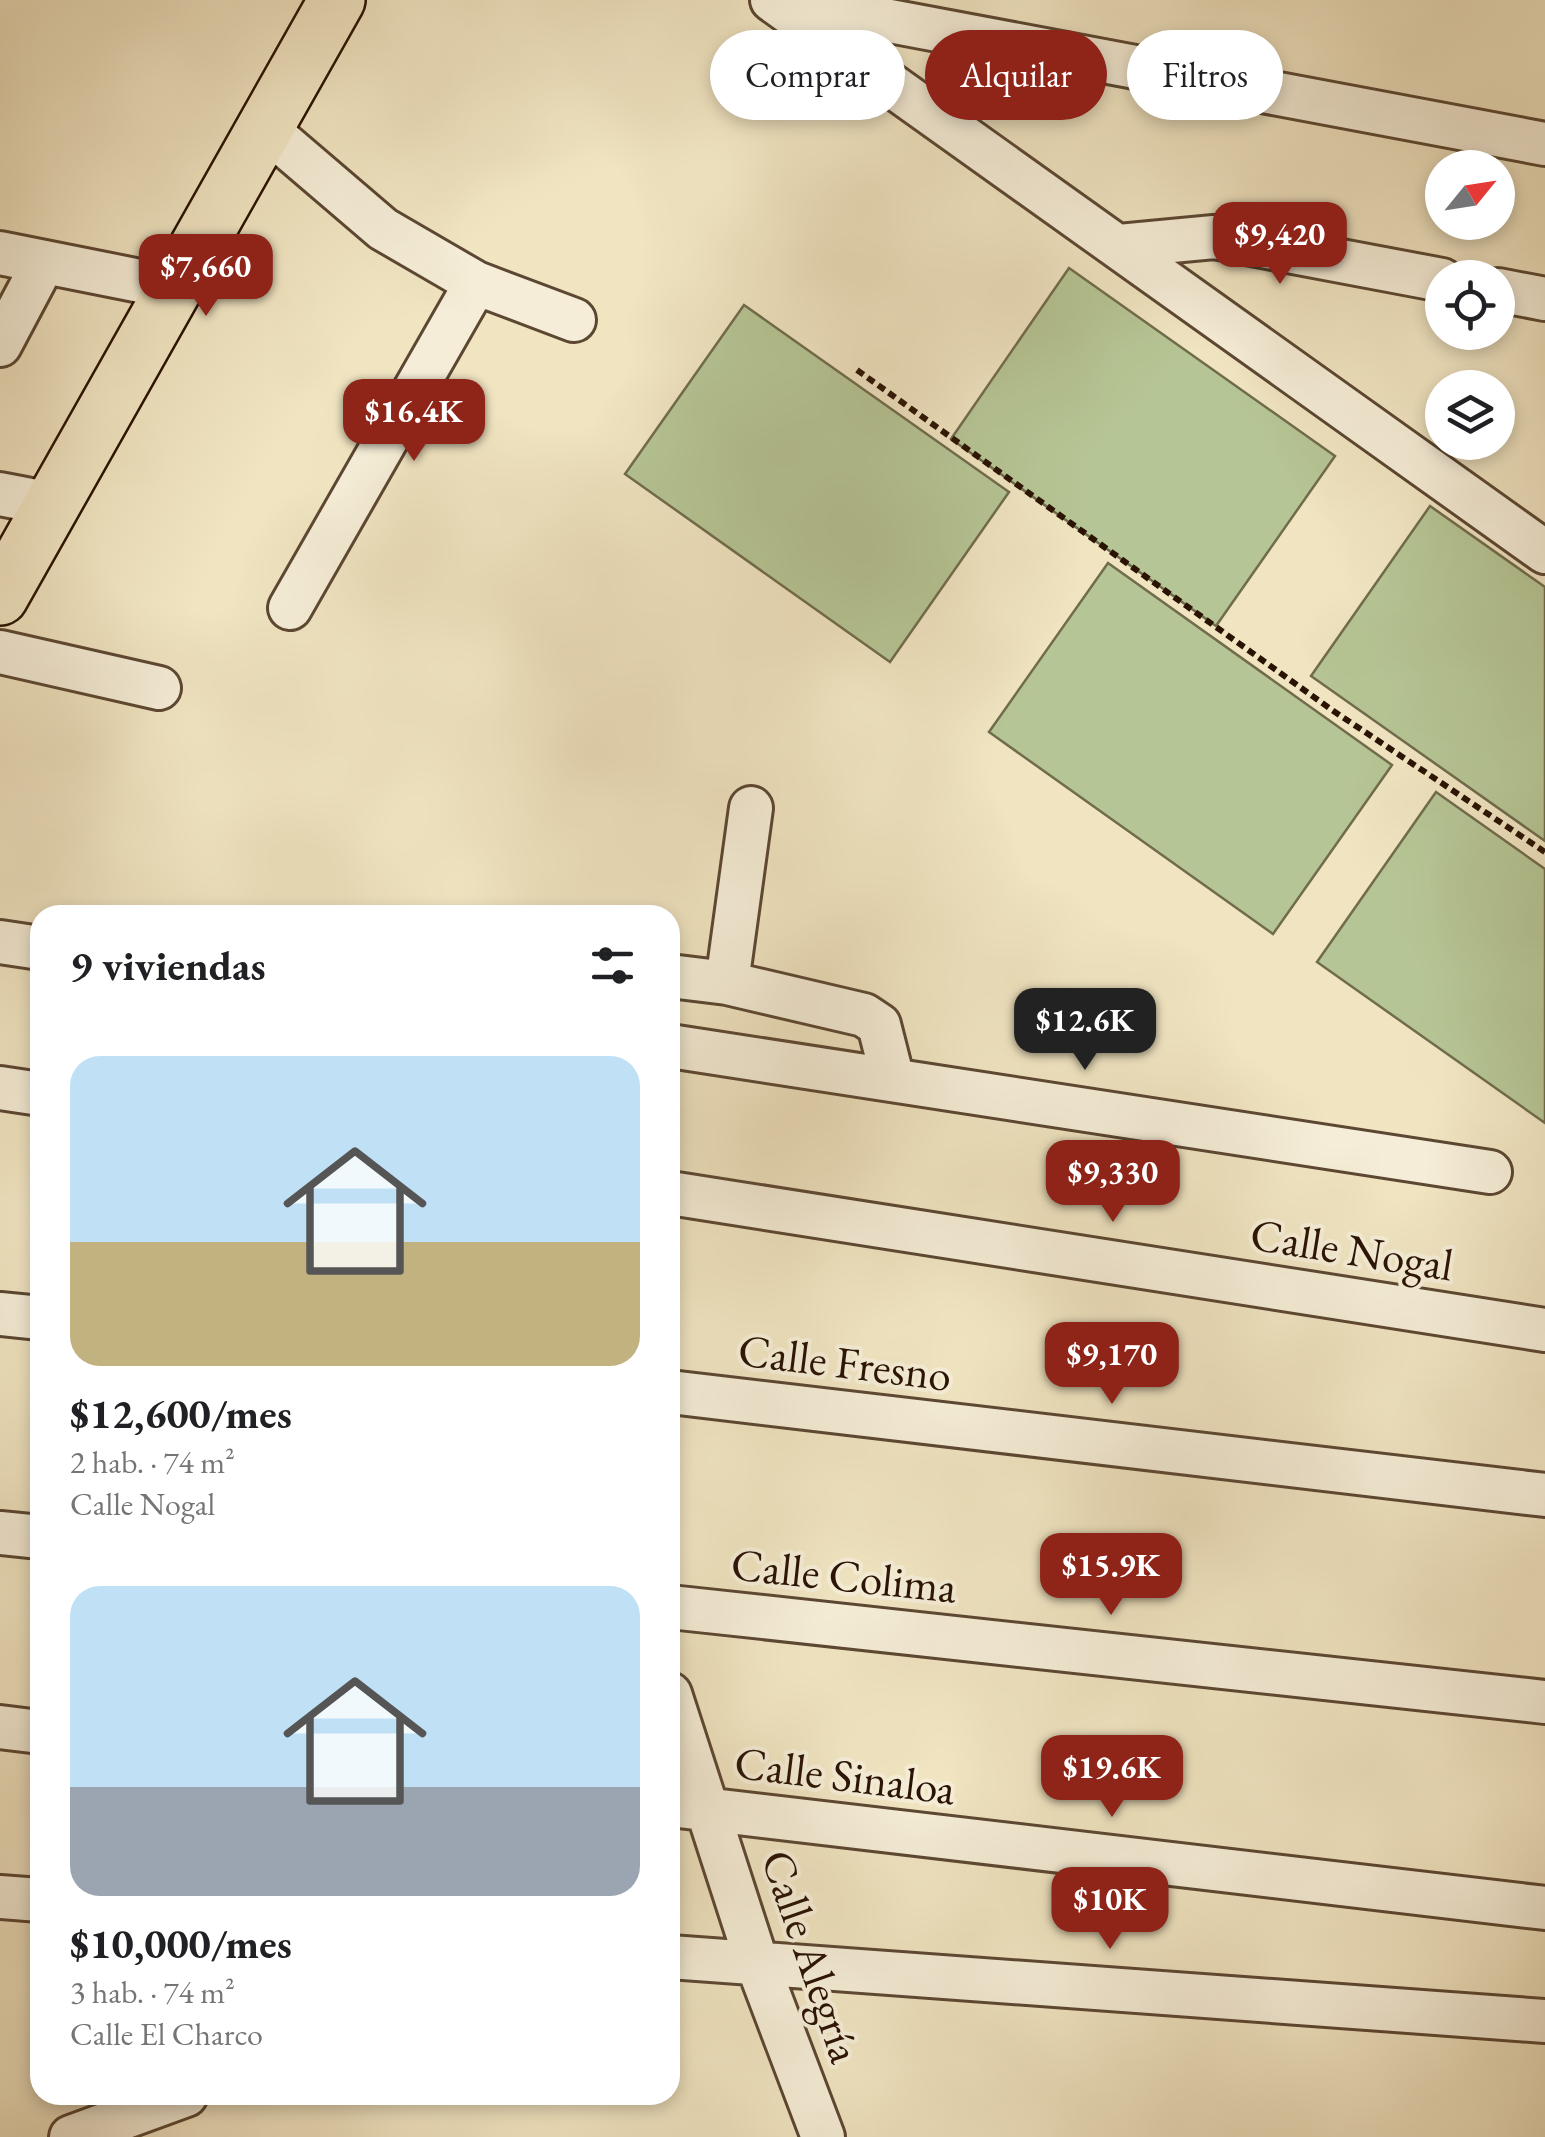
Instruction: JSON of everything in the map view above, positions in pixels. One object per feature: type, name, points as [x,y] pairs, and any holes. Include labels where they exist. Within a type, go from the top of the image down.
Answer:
[{"type":"main road","points":[[0,597],[337,0]]},
{"type":"street","points":[[783,8],[874,18],[1545,144]]},
{"type":"street","points":[[783,8],[1545,552]]},
{"type":"street","points":[[265,128],[384,229],[476,284],[574,320]]},
{"type":"street","points":[[1119,246],[1214,238],[1425,277]]},
{"type":"street","points":[[0,253],[174,288]]},
{"type":"street","points":[[0,345],[44,262]]},
{"type":"street","points":[[290,608],[476,284]]},
{"type":"street","points":[[1515,293],[1545,299]]},
{"type":"street","points":[[0,494],[52,504]]},
{"type":"street","points":[[0,652],[159,688]]},
{"type":"street","points":[[727,982],[751,808]]},
{"type":"street","points":[[0,942],[30,946]]},
{"type":"street","points":[[680,977],[727,982],[864,1014],[879,1025],[893,1080]]},
{"type":"street","points":[[680,1048],[1490,1172]]},
{"type":"street","points":[[0,1088],[30,1092]]},
{"type":"street","name":"Calle Nogal","points":[[680,1195],[1545,1330]]},
{"type":"street","points":[[0,1314],[30,1317]]},
{"type":"street","name":"Calle Fresno","points":[[680,1393],[1544,1484]]},
{"type":"street","points":[[0,1532],[30,1536]]},
{"type":"street","name":"Calle Colima","points":[[680,1608],[1545,1702]]},
{"type":"street","points":[[0,1727],[30,1731]]},
{"type":"street","name":"Calle Alegría","points":[[680,1753],[689,1807],[757,1962],[824,2137]]},
{"type":"street","name":"Calle Sinaloa","points":[[689,1807],[1545,1908]]},
{"type":"street","points":[[0,1897],[30,1899]]},
{"type":"street","points":[[680,1958],[1545,2021]]},
{"type":"street","points":[[86,2135],[161,2105]]},
{"type":"path","points":[[857,370],[1332,710],[1545,852]]},
{"type":"green space","points":[[1069,268],[1335,456],[1216,626],[951,439]]},
{"type":"green space","points":[[744,305],[1009,492],[890,662],[625,474]]},
{"type":"green space","points":[[1430,506],[1545,587],[1545,841],[1311,676]]},
{"type":"green space","points":[[1108,563],[1392,765],[1273,934],[989,732]]},
{"type":"green space","points":[[1436,792],[1545,869],[1545,1123],[1317,962]]}]
